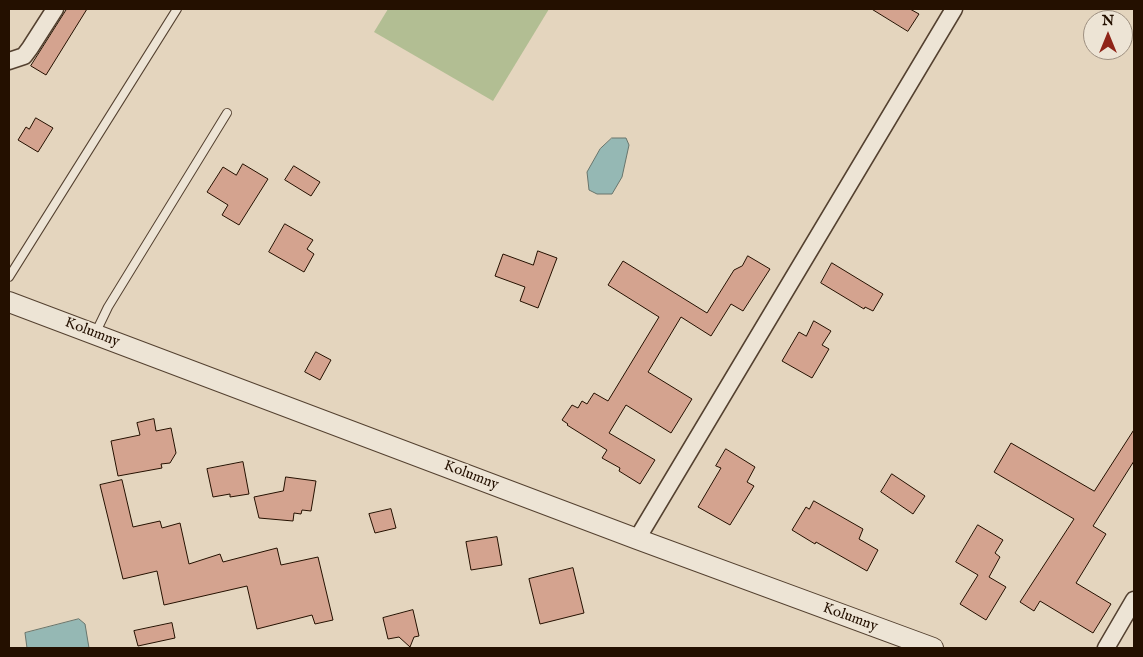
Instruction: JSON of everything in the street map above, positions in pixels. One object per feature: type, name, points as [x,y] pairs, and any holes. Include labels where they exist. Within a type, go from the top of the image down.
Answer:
[{"type":"street","points":[[9,61],[24,56],[55,9]]},
{"type":"street","points":[[637,539],[954,9]]},
{"type":"street","name":"Kolumny","points":[[9,302],[637,539],[933,648]]},
{"type":"street","points":[[1106,648],[1134,600]]},
{"type":"lane","points":[[9,277],[177,9]]},
{"type":"lane","points":[[94,334],[108,306],[227,112]]},
{"type":"green space","points":[[388,9],[549,9],[493,101],[374,32]]},
{"type":"water","points":[[612,138],[626,138],[629,145],[622,177],[612,194],[597,194],[589,190],[587,172],[600,149]]},
{"type":"water","points":[[79,619],[85,624],[89,648],[27,648],[25,633]]},
{"type":"building","points":[[67,9],[87,9],[46,75],[31,66]]},
{"type":"building","points":[[872,9],[910,9],[919,14],[908,31]]},
{"type":"building","points":[[36,118],[53,128],[38,152],[18,140],[26,127],[29,129]]},
{"type":"building","points":[[243,164],[268,179],[239,225],[222,215],[228,205],[207,192],[223,167],[236,175]]},
{"type":"building","points":[[294,166],[320,182],[311,196],[285,180]]},
{"type":"building","points":[[285,224],[313,240],[307,249],[314,254],[304,272],[269,252]]},
{"type":"building","points":[[538,251],[557,258],[538,308],[520,301],[525,287],[495,276],[503,254],[533,265]]},
{"type":"building","points":[[748,256],[770,269],[743,311],[731,304],[711,336],[681,317],[648,372],[692,399],[671,433],[626,405],[609,433],[655,460],[640,484],[619,471],[620,468],[602,458],[607,450],[562,420],[572,405],[578,408],[582,401],[587,404],[594,393],[608,401],[659,317],[608,285],[623,261],[707,313],[734,270],[742,266]]},
{"type":"building","points":[[832,263],[883,294],[873,311],[865,307],[864,309],[821,283]]},
{"type":"building","points":[[814,321],[831,331],[822,345],[829,349],[812,378],[782,361],[799,332],[806,336]]},
{"type":"building","points":[[316,352],[331,360],[320,380],[305,372]]},
{"type":"building","points":[[154,419],[156,431],[171,428],[176,453],[170,463],[161,464],[162,468],[118,476],[111,441],[140,435],[137,423]]},
{"type":"building","points":[[1134,430],[1134,461],[1093,526],[1106,534],[1076,583],[1111,604],[1093,633],[1040,601],[1034,611],[1020,602],[1074,519],[994,472],[1011,443],[1094,491]]},
{"type":"building","points":[[726,449],[755,467],[747,482],[754,486],[730,525],[698,507],[721,468],[716,466]]},
{"type":"building","points":[[243,462],[249,494],[230,497],[230,494],[213,497],[207,469]]},
{"type":"building","points":[[892,474],[925,496],[913,514],[881,492]]},
{"type":"building","points":[[286,477],[316,481],[311,511],[302,510],[301,514],[294,513],[293,521],[259,518],[254,497],[283,491]]},
{"type":"building","points":[[122,480],[133,527],[160,521],[162,528],[180,523],[189,564],[220,554],[223,562],[277,548],[281,565],[318,557],[333,620],[315,624],[312,615],[257,629],[247,586],[164,605],[157,571],[123,579],[100,485]]},
{"type":"building","points":[[814,501],[863,529],[859,539],[878,550],[867,571],[792,530],[806,507],[809,509]]},
{"type":"building","points":[[391,509],[396,528],[375,533],[369,514]]},
{"type":"building","points":[[978,525],[1003,540],[995,553],[1000,557],[989,577],[1006,587],[986,620],[960,604],[978,575],[956,562]]},
{"type":"building","points":[[497,537],[502,565],[471,570],[466,542]]},
{"type":"building","points":[[573,568],[584,613],[540,624],[529,579]]},
{"type":"building","points":[[413,610],[419,636],[414,637],[410,647],[399,637],[388,639],[383,618]]},
{"type":"building","points":[[172,623],[175,638],[138,646],[134,631]]}]
